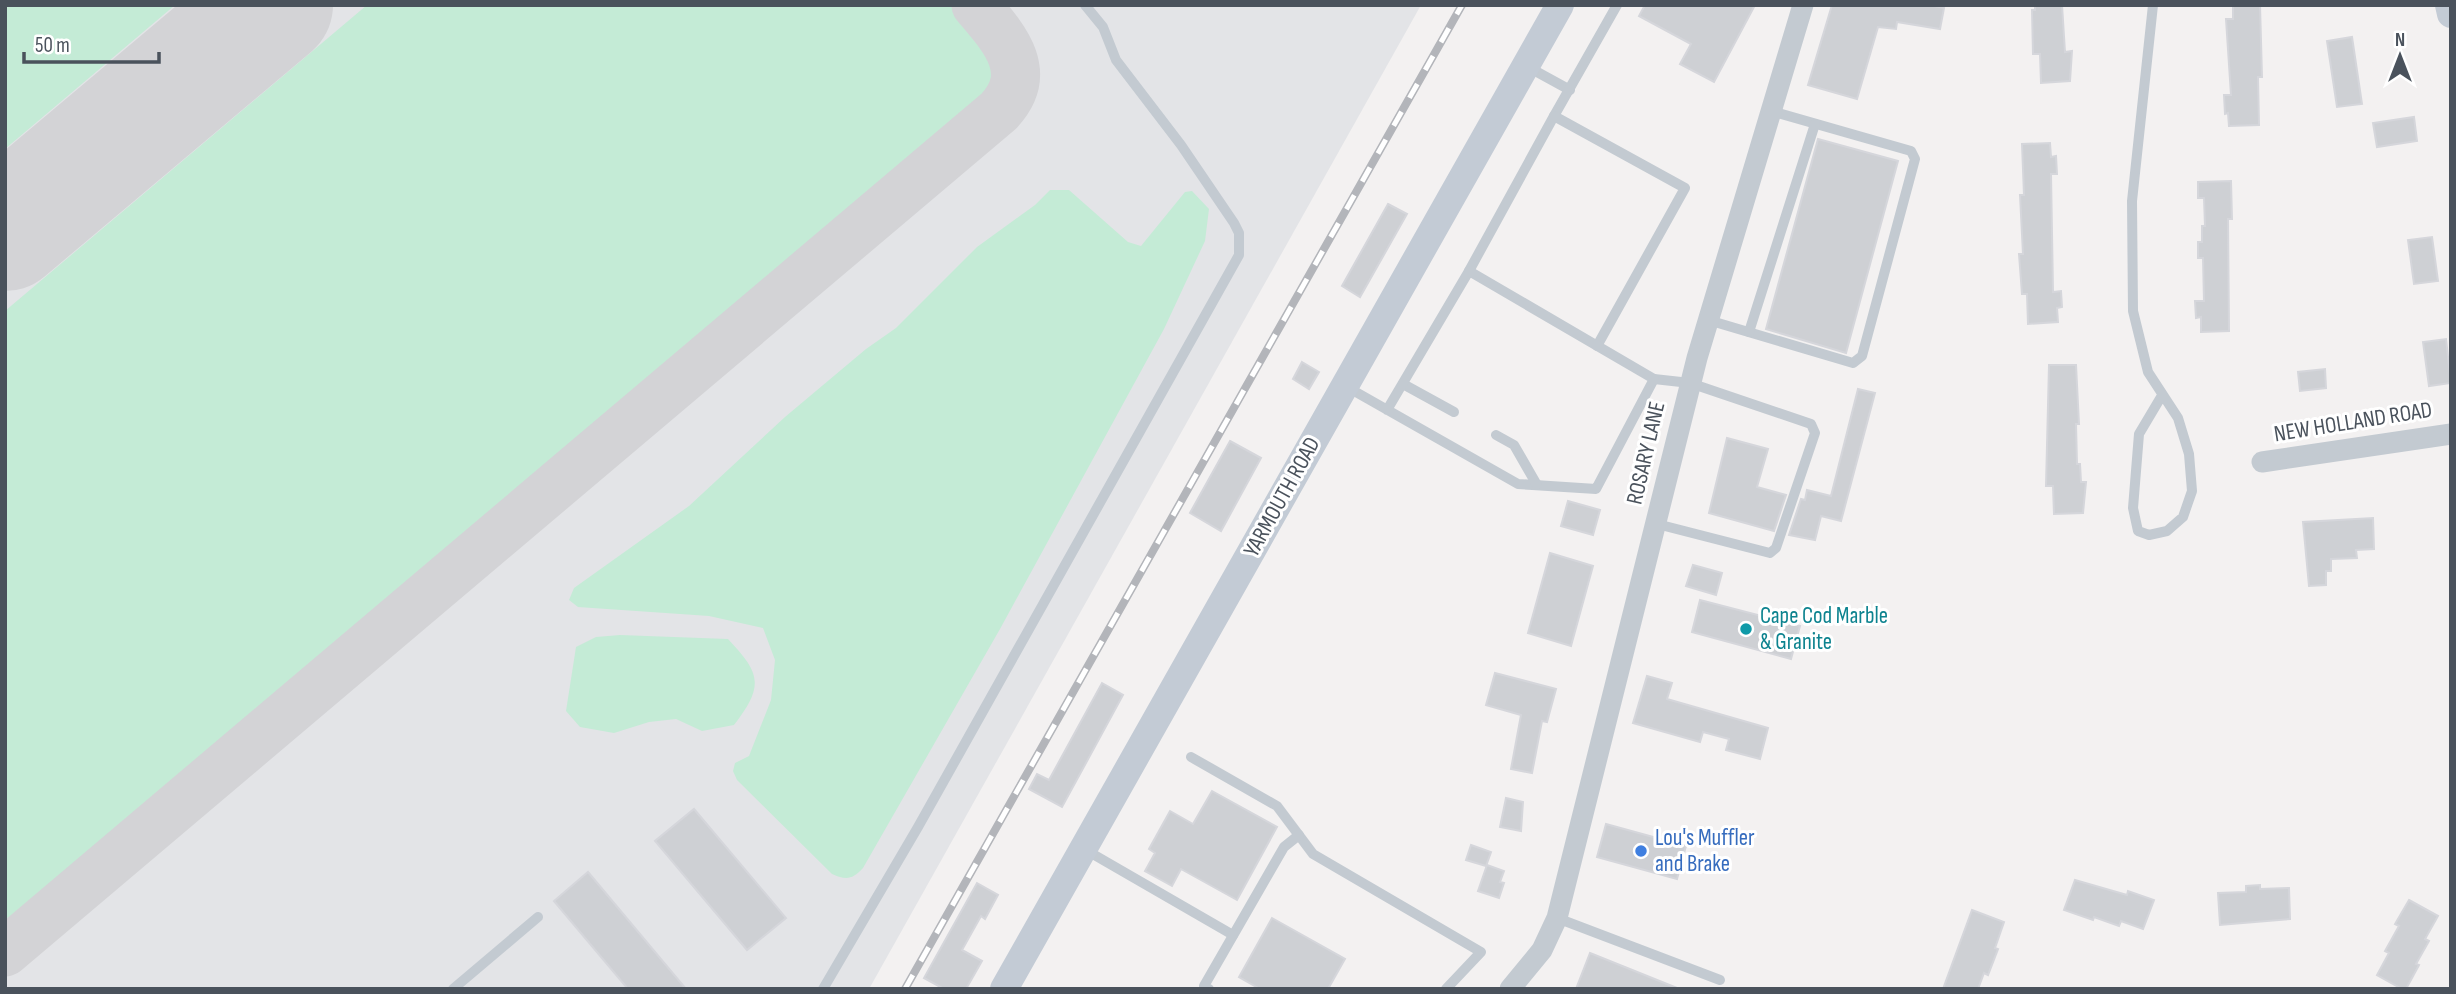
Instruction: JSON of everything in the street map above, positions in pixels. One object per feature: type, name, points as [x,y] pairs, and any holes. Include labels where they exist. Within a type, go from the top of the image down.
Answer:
[{"type":"main road","name":"YARMOUTH ROAD","points":[[1004,989],[1560,5]]},
{"type":"main road","points":[[2449,5],[2451,15]]},
{"type":"street","name":"ROSARY LANE","points":[[1510,989],[1542,950],[1557,918],[1690,383],[1803,5]]},
{"type":"street","name":"NEW HOLLAND ROAD","points":[[2262,462],[2451,433]]},
{"type":"lane","points":[[822,989],[912,837],[1239,255],[1239,233],[1234,223],[1181,145],[1116,60],[1103,27],[1085,5]]},
{"type":"lane","points":[[1387,410],[1469,271],[1617,5]]},
{"type":"lane","points":[[2153,5],[2132,201],[2133,311],[2148,372],[2161,397],[2178,418],[2189,454],[2192,491],[2183,517],[2167,531],[2149,535],[2138,531],[2133,508],[2139,434],[2161,397]]},
{"type":"lane","points":[[1525,66],[1570,90]]},
{"type":"lane","points":[[1708,320],[1853,363],[1862,356],[1916,159],[1911,151],[1771,111]]},
{"type":"lane","points":[[1554,116],[1685,188],[1597,346]]},
{"type":"lane","points":[[1749,332],[1815,124]]},
{"type":"lane","points":[[1469,271],[1654,379],[1690,383],[1811,424],[1815,433],[1776,548],[1770,552],[1657,524]]},
{"type":"lane","points":[[1345,386],[1518,484],[1596,489],[1654,379]]},
{"type":"lane","points":[[1403,384],[1454,412]]},
{"type":"lane","points":[[1496,435],[1514,445],[1537,485]]},
{"type":"lane","points":[[1191,757],[1277,806],[1312,854],[1481,952],[1446,989]]},
{"type":"lane","points":[[1209,989],[1204,986],[1284,847],[1299,835]]},
{"type":"lane","points":[[1084,848],[1233,935]]},
{"type":"lane","points":[[453,989],[538,917]]},
{"type":"lane","points":[[1557,918],[1720,979]]},
{"type":"shaded area","points":[[5,5],[1421,5],[869,989],[5,989]]},
{"type":"green space","points":[[5,5],[175,5],[5,149]]},
{"type":"green space","points":[[367,5],[955,5],[990,46],[998,69],[996,82],[972,114],[103,849],[22,911],[5,919],[5,311]]},
{"type":"green space","points":[[1050,190],[1069,190],[1128,242],[1141,246],[1185,192],[1192,191],[1209,209],[1205,241],[1164,329],[1000,629],[863,868],[852,877],[841,877],[832,874],[737,780],[733,771],[735,763],[749,756],[771,700],[775,660],[763,628],[709,616],[578,607],[569,600],[574,588],[689,506],[785,417],[866,349],[896,328],[977,247],[1035,205]]},
{"type":"green space","points":[[620,635],[728,639],[752,671],[755,680],[751,699],[734,725],[702,731],[676,719],[649,722],[614,733],[580,727],[566,711],[576,647],[596,637]]},
{"type":"building","points":[[1645,5],[1755,5],[1714,82],[1680,64],[1691,44],[1639,16]]},
{"type":"building","points":[[1832,5],[1929,5],[1944,8],[1940,29],[1897,22],[1896,29],[1878,27],[1857,99],[1808,85]]},
{"type":"building","points":[[2035,5],[2062,5],[2065,52],[2072,51],[2070,81],[2041,83],[2040,54],[2033,54],[2032,10],[2035,10]]},
{"type":"building","points":[[2233,5],[2260,5],[2262,77],[2258,77],[2259,125],[2229,126],[2228,113],[2225,114],[2224,95],[2231,95],[2226,19],[2233,19]]},
{"type":"building","points":[[2352,37],[2362,104],[2337,107],[2327,41]]},
{"type":"building","points":[[2414,117],[2417,141],[2377,147],[2373,123]]},
{"type":"building","points":[[1818,139],[1898,161],[1846,353],[1766,329]]},
{"type":"building","points":[[2050,143],[2051,157],[2056,156],[2057,174],[2051,174],[2053,292],[2061,291],[2062,307],[2057,308],[2058,322],[2028,324],[2027,294],[2022,294],[2019,254],[2023,254],[2020,195],[2024,195],[2022,144]]},
{"type":"building","points":[[2231,181],[2232,219],[2228,219],[2229,331],[2201,332],[2201,317],[2196,318],[2195,301],[2204,301],[2203,258],[2198,258],[2198,242],[2202,242],[2202,226],[2205,226],[2204,198],[2198,198],[2198,182]]},
{"type":"building","points":[[1388,204],[1407,214],[1360,297],[1342,286]]},
{"type":"building","points":[[2432,237],[2438,281],[2414,284],[2408,240]]},
{"type":"building","points":[[2446,339],[2451,383],[2429,386],[2423,342]]},
{"type":"building","points":[[1302,362],[1319,372],[1309,389],[1293,379]]},
{"type":"building","points":[[2049,365],[2076,365],[2079,424],[2076,424],[2077,464],[2080,464],[2081,482],[2086,482],[2083,513],[2054,514],[2053,486],[2046,486]]},
{"type":"building","points":[[2325,369],[2326,388],[2300,391],[2298,372]]},
{"type":"building","points":[[1858,389],[1875,393],[1841,521],[1821,516],[1815,540],[1789,535],[1801,499],[1805,500],[1807,490],[1831,496]]},
{"type":"building","points":[[1727,438],[1768,449],[1757,487],[1786,495],[1774,531],[1709,513]]},
{"type":"building","points":[[1230,441],[1261,458],[1221,531],[1190,513]]},
{"type":"building","points":[[1568,501],[1600,510],[1593,535],[1561,526]]},
{"type":"building","points":[[2373,518],[2374,549],[2356,550],[2357,558],[2331,559],[2331,571],[2326,571],[2326,585],[2309,586],[2303,522]]},
{"type":"building","points":[[1550,553],[1593,566],[1571,646],[1528,633]]},
{"type":"building","points":[[1693,565],[1722,573],[1716,595],[1686,586]]},
{"type":"building","name":"Cape Cod Marble & Granite","points":[[1700,600],[1800,626],[1791,659],[1692,632]]},
{"type":"building","points":[[1495,673],[1556,689],[1547,722],[1542,721],[1532,773],[1511,769],[1521,715],[1486,705]]},
{"type":"building","points":[[1647,676],[1672,683],[1667,699],[1768,728],[1760,759],[1726,750],[1729,739],[1703,732],[1700,742],[1633,723]]},
{"type":"building","points":[[1102,683],[1123,695],[1062,807],[1029,789],[1037,774],[1049,780]]},
{"type":"building","points":[[1212,791],[1277,827],[1237,900],[1181,869],[1172,886],[1145,871],[1155,853],[1149,849],[1170,811],[1193,824]]},
{"type":"building","points":[[1506,798],[1523,802],[1521,831],[1500,827]]},
{"type":"building","points":[[694,809],[786,918],[747,950],[655,841]]},
{"type":"building","name":"Lou's Muffler and Brake","points":[[1606,824],[1686,846],[1677,879],[1597,857]]},
{"type":"building","points":[[1471,845],[1491,852],[1486,866],[1466,860]]},
{"type":"building","points":[[1487,865],[1504,871],[1500,882],[1504,883],[1499,898],[1478,891]]},
{"type":"building","points":[[588,872],[686,989],[628,989],[554,901]]},
{"type":"building","points":[[2075,880],[2127,895],[2128,891],[2154,900],[2143,929],[2121,921],[2119,926],[2094,917],[2093,920],[2064,910]]},
{"type":"building","points":[[977,883],[998,895],[985,919],[981,916],[962,950],[982,961],[966,989],[944,989],[924,978]]},
{"type":"building","points":[[2260,885],[2260,889],[2289,888],[2290,919],[2220,925],[2218,893],[2246,892],[2246,886]]},
{"type":"building","points":[[2409,900],[2438,916],[2425,939],[2429,941],[2416,964],[2419,965],[2406,989],[2402,989],[2377,975],[2389,953],[2385,951],[2399,926],[2395,924]]},
{"type":"building","points":[[1972,910],[2004,922],[1995,948],[1998,949],[1988,975],[1984,973],[1978,989],[1943,989]]},
{"type":"building","points":[[1272,918],[1345,959],[1328,989],[1260,989],[1239,977]]},
{"type":"building","points":[[1590,953],[1677,988],[1677,989],[1576,989]]},
{"type":"taxiway","points":[[5,952],[999,111],[1010,96],[1015,82],[1015,68],[1005,42],[976,5]]},
{"type":"runway","points":[[5,230],[272,5]]},
{"type":"railway","points":[[905,989],[1462,5]]},
{"type":"place","name":"Cape Cod Marble & Granite","points":[[1746,629]]},
{"type":"place","name":"Lou's Muffler and Brake","points":[[1641,851]]}]
